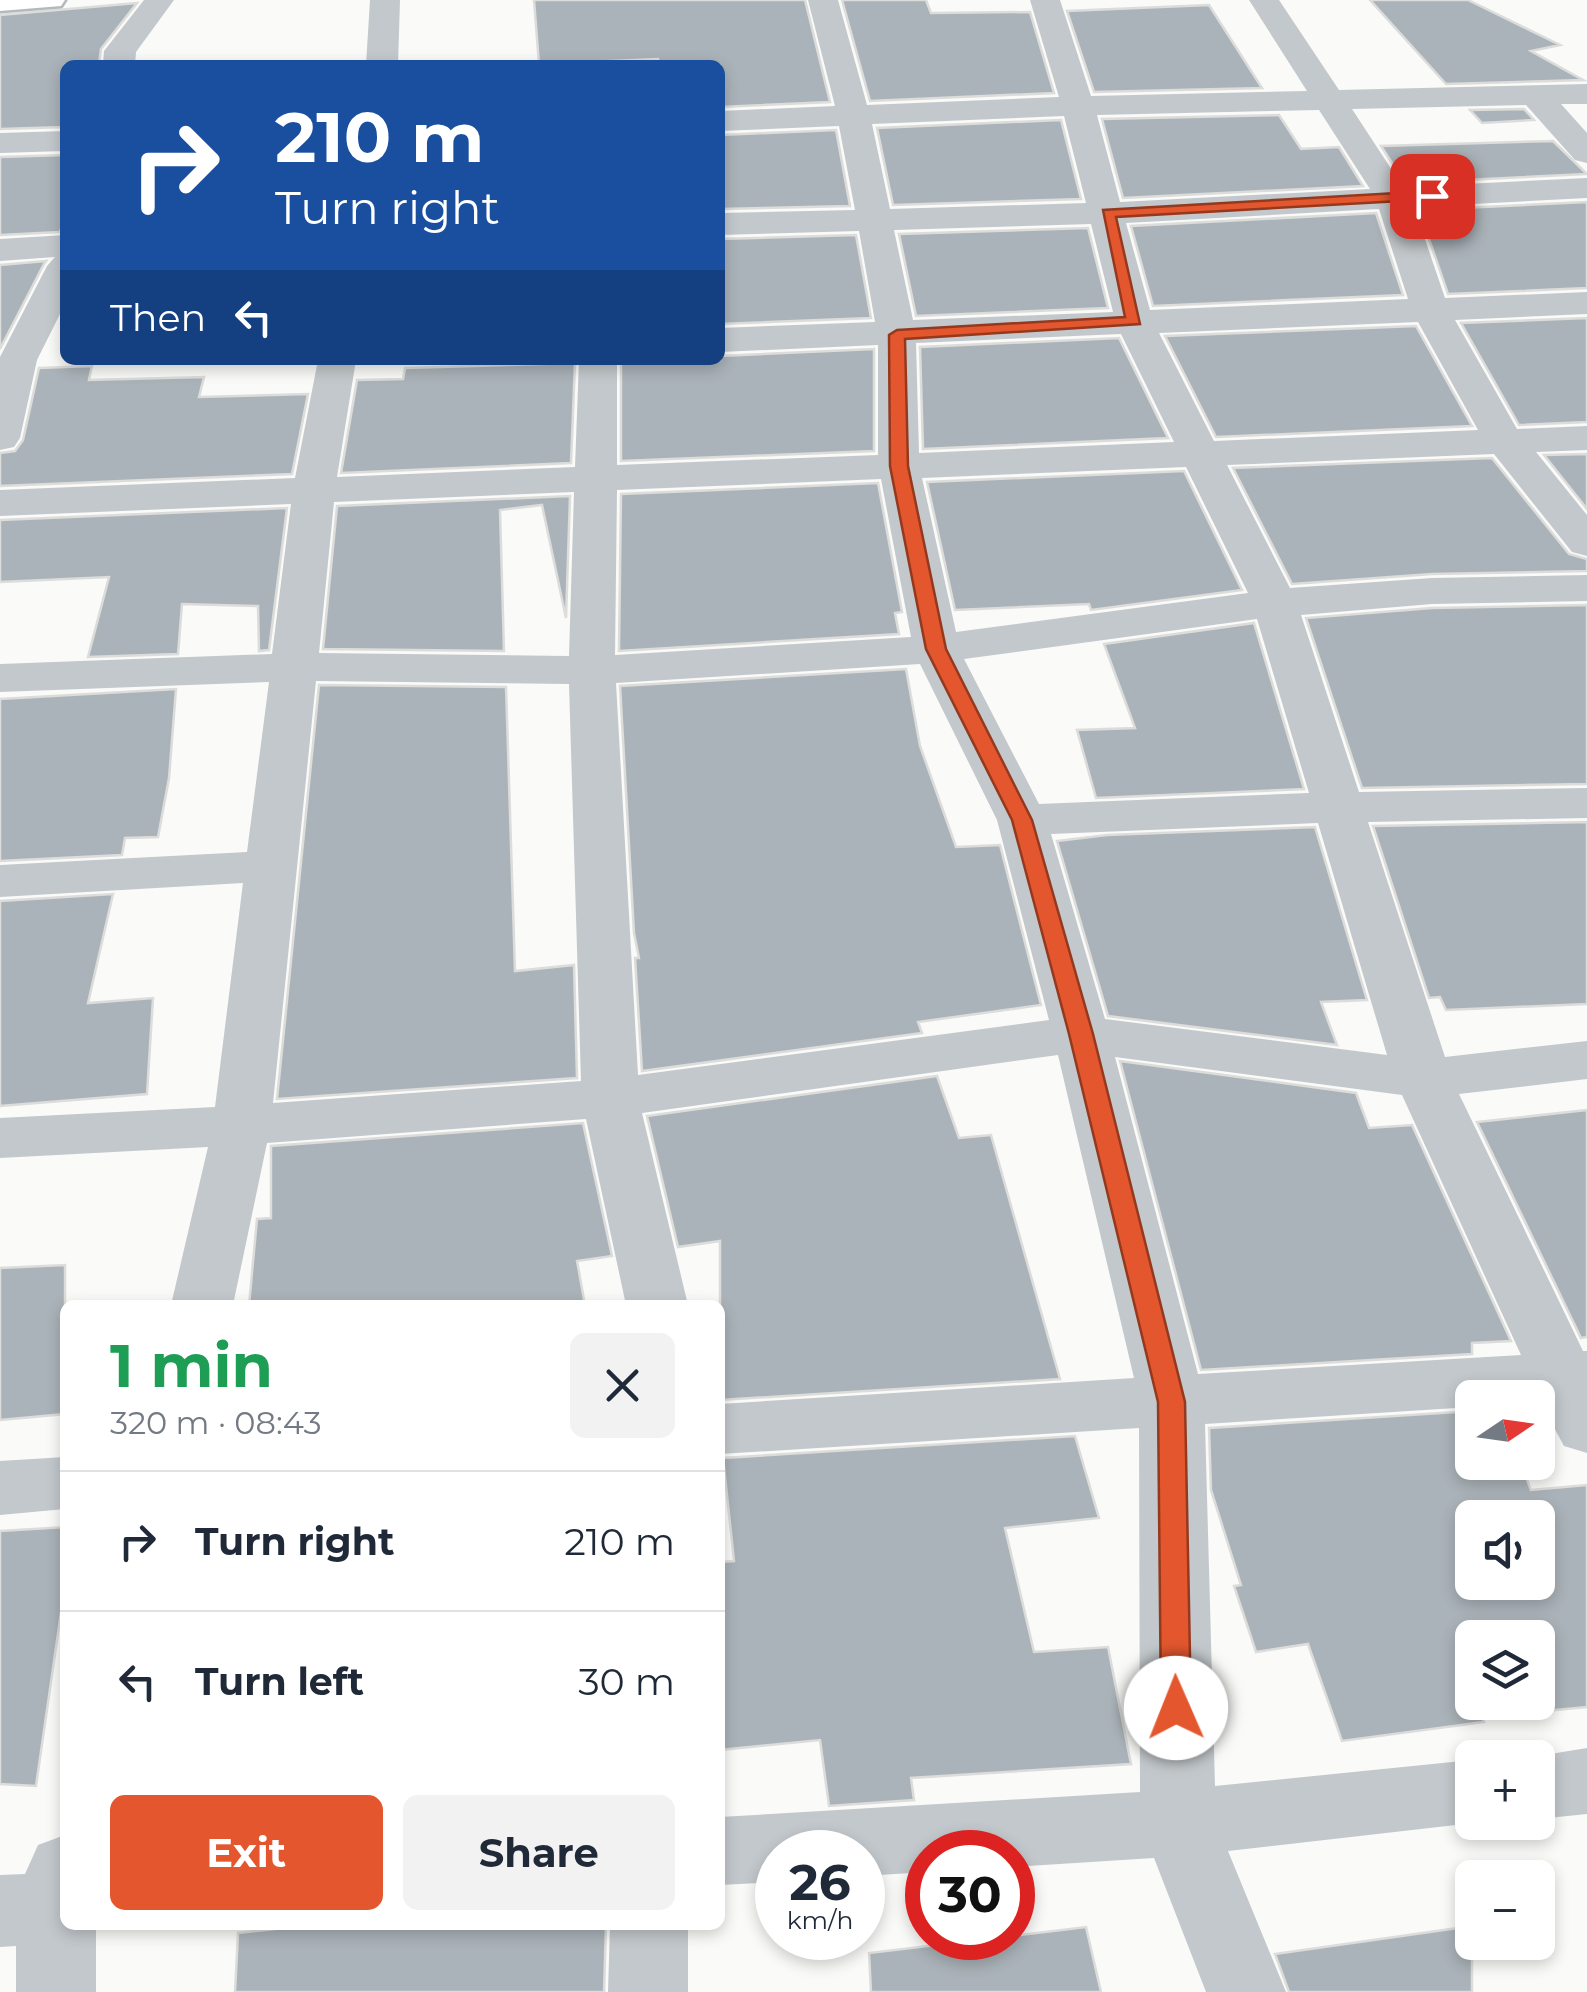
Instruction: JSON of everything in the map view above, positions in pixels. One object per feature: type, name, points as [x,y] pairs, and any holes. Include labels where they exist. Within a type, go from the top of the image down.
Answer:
[{"type":"highway","points":[[0,2],[50,0]]},
{"type":"street","points":[[119,60],[120,51],[159,0]]},
{"type":"street","points":[[382,60],[385,0]]},
{"type":"street","points":[[823,0],[854,116],[897,335],[899,466],[936,649],[1022,820],[1081,1034],[1172,1402],[1178,1823],[1246,1992]]},
{"type":"street","points":[[725,1429],[1172,1402],[1580,1394],[1423,1079],[1275,602],[1134,321],[1108,214],[1045,0]]},
{"type":"street","points":[[1264,0],[1393,198],[1431,311],[1502,439],[1587,543]]},
{"type":"street","points":[[1533,92],[1587,154]]},
{"type":"street","points":[[725,121],[1330,98],[1587,94]]},
{"type":"street","points":[[0,143],[60,141]]},
{"type":"street","points":[[725,224],[1108,214],[1587,188]]},
{"type":"street","points":[[0,250],[60,246]]},
{"type":"street","points":[[0,438],[9,361],[60,274]]},
{"type":"street","points":[[725,340],[1587,303]]},
{"type":"street","points":[[9,361],[60,360]]},
{"type":"street","points":[[203,1300],[242,1125],[314,490],[336,365]]},
{"type":"street","points":[[598,365],[592,670],[610,1098],[656,1300]]},
{"type":"street","points":[[0,503],[1587,438]]},
{"type":"street","points":[[0,678],[293,667],[592,670],[936,649],[1275,602],[1432,591],[1587,588]]},
{"type":"street","points":[[1022,820],[1338,807],[1587,803]]},
{"type":"street","points":[[0,881],[273,866]]},
{"type":"street","points":[[0,1138],[610,1098],[1081,1034],[1423,1079],[1587,1060]]},
{"type":"street","points":[[0,1488],[60,1484]]},
{"type":"street","points":[[1555,1784],[1587,1781]]},
{"type":"street","points":[[725,1851],[1178,1823],[1455,1795]]},
{"type":"street","points":[[46,1899],[56,1992]]},
{"type":"street","points":[[648,1930],[648,1992]]},
{"type":"building","points":[[534,0],[805,0],[830,102],[725,107],[725,60],[539,60]]},
{"type":"building","points":[[842,0],[926,0],[931,13],[1030,12],[1054,93],[870,101]]},
{"type":"building","points":[[1370,0],[1468,0],[1560,45],[1531,51],[1583,80],[1446,84]]},
{"type":"building","points":[[137,3],[101,49],[100,60],[60,60],[60,127],[0,129],[0,15]]},
{"type":"building","points":[[1209,5],[1262,88],[1094,92],[1067,11]]},
{"type":"building","points":[[1524,109],[1534,120],[1482,123],[1470,110]]},
{"type":"building","points":[[1279,115],[1301,149],[1339,147],[1363,186],[1123,198],[1102,119]]},
{"type":"building","points":[[1061,120],[1081,199],[893,205],[877,128]]},
{"type":"building","points":[[836,130],[850,206],[725,209],[725,135]]},
{"type":"building","points":[[1553,141],[1587,174],[1405,183],[1381,146]]},
{"type":"building","points":[[60,155],[60,232],[0,235],[0,157]]},
{"type":"building","points":[[1587,202],[1587,288],[1448,294],[1419,210]]},
{"type":"building","points":[[1376,213],[1403,295],[1153,306],[1131,226]]},
{"type":"building","points":[[1088,228],[1108,308],[916,316],[899,234]]},
{"type":"building","points":[[856,235],[871,318],[725,324],[725,239]]},
{"type":"building","points":[[46,261],[44,264],[0,349],[0,265]]},
{"type":"building","points":[[1587,318],[1587,422],[1519,425],[1461,323]]},
{"type":"building","points":[[1416,326],[1472,426],[1216,437],[1165,336]]},
{"type":"building","points":[[1119,338],[1168,438],[923,449],[920,347]]},
{"type":"building","points":[[874,349],[874,451],[621,461],[621,365],[725,365],[725,356]]},
{"type":"building","points":[[575,365],[571,463],[341,473],[357,380],[403,379],[405,368]]},
{"type":"building","points":[[92,366],[89,380],[204,377],[199,397],[308,394],[292,474],[0,486],[0,453],[15,451],[23,440],[39,368]]},
{"type":"building","points":[[1587,454],[1587,509],[1544,455]]},
{"type":"building","points":[[1492,458],[1569,554],[1587,559],[1587,571],[1432,574],[1292,584],[1233,468]]},
{"type":"building","points":[[1184,471],[1242,590],[1091,610],[1089,604],[955,610],[927,482]]},
{"type":"building","points":[[878,483],[902,612],[895,613],[899,634],[619,651],[621,494]]},
{"type":"building","points":[[570,496],[566,618],[542,505],[500,510],[504,651],[323,649],[337,506]]},
{"type":"building","points":[[287,508],[269,650],[259,651],[258,606],[182,604],[178,654],[88,657],[109,577],[0,582],[0,520]]},
{"type":"building","points":[[1587,605],[1587,784],[1362,788],[1306,618],[1432,608]]},
{"type":"building","points":[[1254,623],[1304,789],[1096,798],[1077,730],[1135,728],[1104,644]]},
{"type":"building","points":[[906,669],[920,746],[956,847],[1000,845],[1041,1005],[918,1022],[922,1033],[642,1071],[635,958],[639,958],[634,933],[620,686]]},
{"type":"building","points":[[319,685],[506,687],[515,971],[574,965],[577,1078],[277,1099]]},
{"type":"building","points":[[176,689],[169,778],[158,837],[125,838],[122,855],[0,861],[0,699]]},
{"type":"building","points":[[1587,822],[1587,1004],[1446,1010],[1440,997],[1429,998],[1373,826]]},
{"type":"building","points":[[1315,827],[1367,1000],[1321,1002],[1337,1045],[1108,1016],[1057,841],[1107,835]]},
{"type":"building","points":[[113,894],[88,1003],[153,998],[147,1094],[0,1106],[0,901]]},
{"type":"building","points":[[1120,1061],[1356,1093],[1369,1128],[1412,1125],[1511,1341],[1472,1343],[1472,1354],[1201,1370]]},
{"type":"building","points":[[937,1076],[959,1138],[991,1135],[1060,1379],[725,1400],[725,1300],[720,1300],[720,1241],[678,1247],[647,1116]]},
{"type":"building","points":[[1587,1110],[1587,1337],[1581,1338],[1477,1122]]},
{"type":"building","points":[[583,1123],[612,1256],[577,1261],[584,1300],[249,1300],[257,1219],[271,1218],[271,1146]]},
{"type":"building","points":[[65,1265],[65,1300],[60,1300],[60,1414],[0,1420],[0,1268]]},
{"type":"building","points":[[1455,1412],[1455,1480],[1527,1480],[1531,1490],[1587,1485],[1587,1707],[1555,1710],[1555,1620],[1455,1620],[1455,1720],[1484,1722],[1342,1741],[1308,1644],[1256,1652],[1234,1586],[1241,1585],[1211,1490],[1209,1428]]},
{"type":"building","points":[[1075,1436],[1099,1518],[1005,1528],[1034,1652],[1108,1647],[1131,1764],[911,1778],[914,1800],[829,1806],[820,1740],[725,1750],[725,1562],[734,1561],[725,1458]]},
{"type":"building","points":[[60,1527],[60,1620],[36,1786],[0,1784],[0,1531]]},
{"type":"building","points":[[1086,1927],[1101,1992],[871,1992],[869,1960],[885,1960],[885,1951],[905,1949],[905,1960],[1035,1960],[1035,1933]]},
{"type":"building","points":[[1455,1928],[1455,1960],[1472,1960],[1472,1992],[1289,1992],[1275,1954]]},
{"type":"building","points":[[606,1930],[604,1992],[235,1992],[238,1933]]},
{"type":"route","points":[[1176,1708],[1172,1402],[1081,1034],[1022,820],[936,649],[899,466],[897,335],[1134,321],[1108,214],[1432,196]]}]
